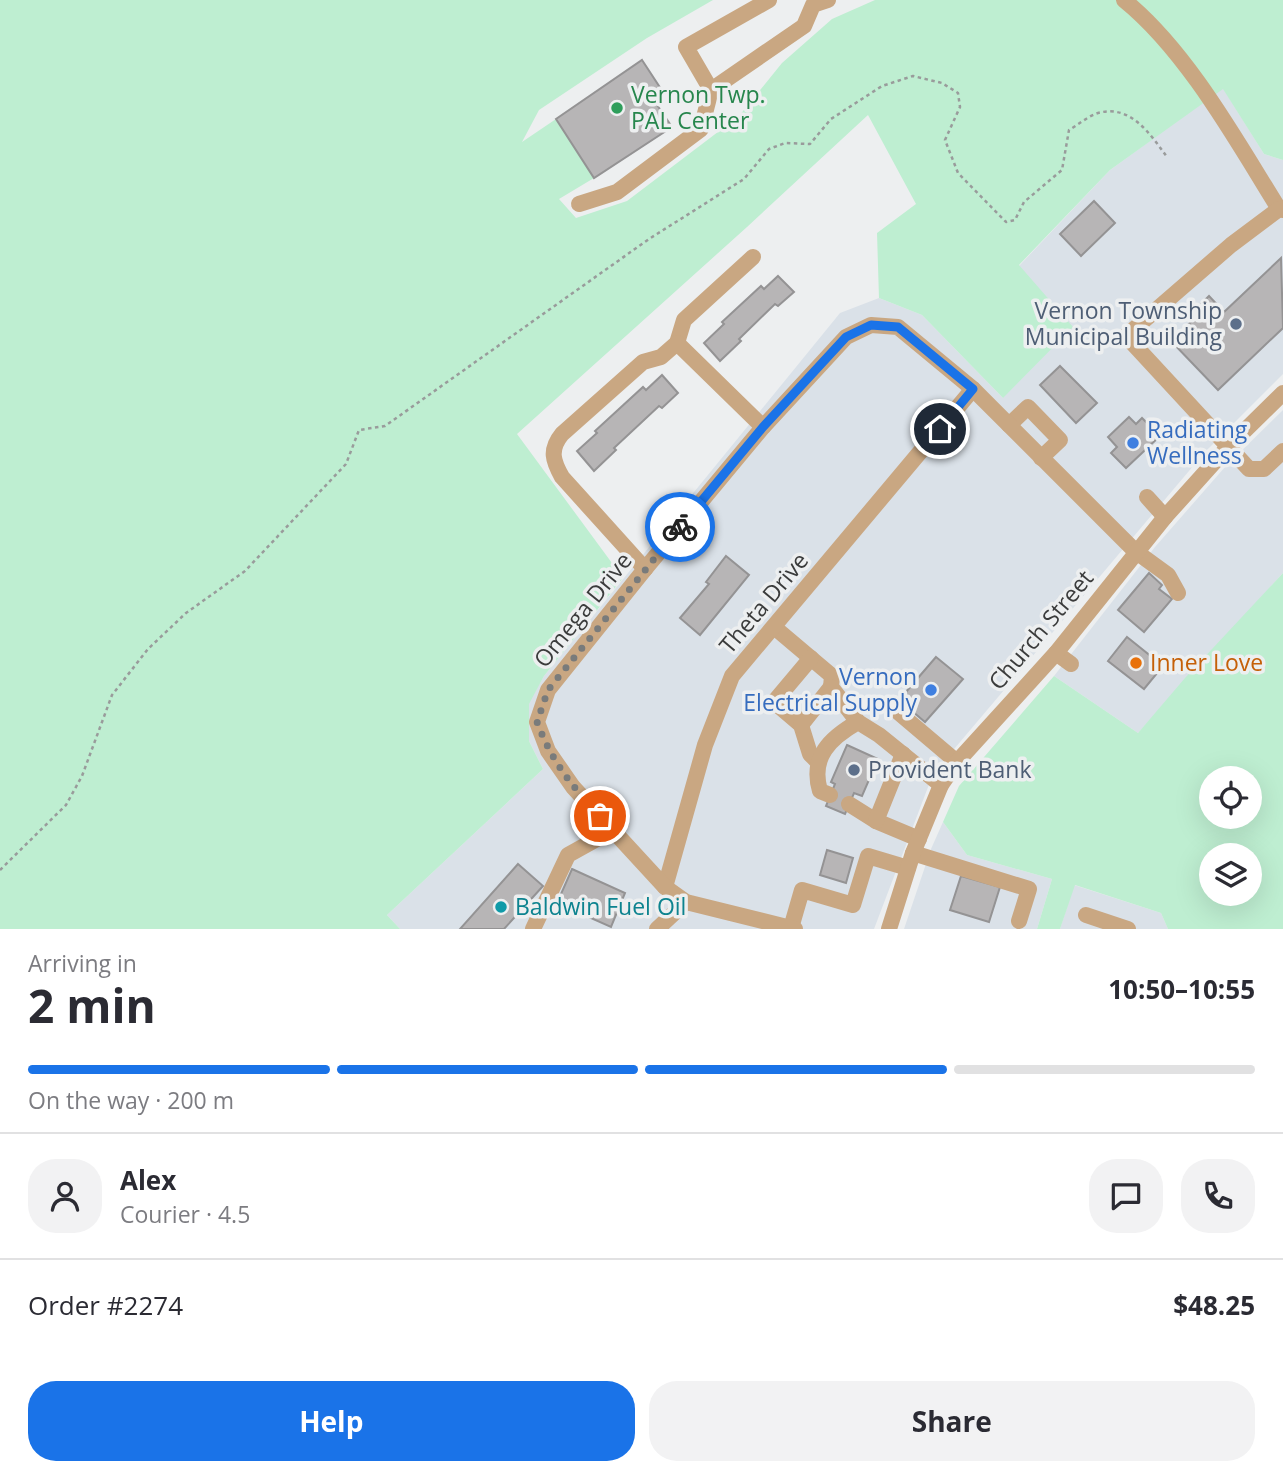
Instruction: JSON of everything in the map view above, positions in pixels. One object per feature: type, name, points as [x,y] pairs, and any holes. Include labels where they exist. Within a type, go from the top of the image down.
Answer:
[{"type":"street","points":[[711,90],[686,47],[769,0]]},
{"type":"street","points":[[1124,0],[1196,78],[1281,210],[1231,245],[1126,336],[1249,469],[1264,469],[1283,451]]},
{"type":"street","points":[[579,204],[617,192],[701,129],[711,90],[804,26],[815,2]]},
{"type":"street","points":[[645,569],[562,477],[554,463],[554,443],[643,362],[661,356],[677,343],[684,320],[752,257]]},
{"type":"street","name":"Omega Drive","points":[[786,928],[686,902],[665,887],[573,787],[548,751],[537,722],[548,690],[645,569],[763,427],[846,337],[871,325],[898,327],[973,389],[1135,551],[1168,575],[1178,593]]},
{"type":"street","points":[[677,343],[763,427]]},
{"type":"street","name":"Theta Drive","points":[[665,887],[705,745],[732,676],[973,389]]},
{"type":"street","name":"Church Street","points":[[890,929],[940,785],[957,762],[1056,653],[1135,551],[1228,447],[1283,393]]},
{"type":"street","points":[[1009,425],[1028,407],[1060,440],[1041,458]]},
{"type":"street","points":[[1147,497],[1165,517]]},
{"type":"street","points":[[774,627],[832,676],[831,687],[802,725]]},
{"type":"street","points":[[1056,653],[1071,664]]},
{"type":"street","points":[[811,658],[775,702],[802,725],[810,754],[817,761]]},
{"type":"street","points":[[831,687],[858,722],[940,785]]},
{"type":"street","points":[[892,707],[957,762]]},
{"type":"street","points":[[830,795],[820,791],[816,778],[817,761],[838,733],[858,722]]},
{"type":"street","points":[[876,821],[903,754]]},
{"type":"street","points":[[849,804],[876,821],[914,854]]},
{"type":"street","points":[[533,929],[568,855],[613,830]]},
{"type":"street","points":[[786,928],[802,890],[853,905],[868,856],[914,854],[1029,889],[1019,922]]},
{"type":"street","points":[[657,929],[686,902]]},
{"type":"street","points":[[1086,915],[1128,929]]},
{"type":"path","points":[[0,870],[66,805],[82,776],[112,695],[148,649],[186,613],[244,571],[346,464],[359,430],[385,426],[649,239],[744,179],[769,149],[785,144],[810,144],[831,119],[882,86],[913,76],[942,83],[958,93],[960,107],[945,140],[958,173],[1006,222],[1015,220],[1024,202],[1062,170],[1069,130],[1096,113],[1118,111],[1143,125],[1167,158]]},
{"type":"shaded area","points":[[1223,88],[1264,154],[1283,160],[1283,374],[1205,452],[933,774],[874,929],[400,929],[387,915],[543,769],[529,741],[528,704],[544,676],[840,313],[879,298],[922,315],[1003,398],[1019,266],[1110,170]]},
{"type":"shaded area","points":[[1283,410],[1283,573],[1138,733],[1054,676],[1155,547],[1225,467]]},
{"type":"shaded area","points":[[943,822],[967,855],[1052,879],[1037,929],[904,929]]},
{"type":"shaded area","points":[[1074,885],[1161,913],[1168,929],[1060,929]]},
{"type":"green space","points":[[0,0],[713,0],[647,38],[539,110],[522,142],[556,119],[594,178],[559,199],[576,218],[627,201],[739,116],[782,63],[832,19],[875,0],[1283,0],[1283,160],[1264,154],[1223,89],[1110,170],[1019,265],[1073,327],[1003,398],[922,315],[879,298],[877,233],[916,204],[868,115],[517,434],[623,578],[544,676],[529,704],[529,741],[543,769],[387,915],[400,929],[0,929]]},
{"type":"green space","points":[[1283,573],[1283,929],[1168,929],[1161,913],[1075,885],[1060,929],[1037,929],[1052,879],[967,855],[943,822],[959,786],[1054,676],[1138,733],[1185,678]]},
{"type":"building","name":"Vernon Twp. PAL Center","points":[[642,60],[661,89],[651,96],[672,127],[594,178],[556,119]]},
{"type":"building","points":[[1094,201],[1115,223],[1081,256],[1060,234]]},
{"type":"building","name":"Vernon Township Municipal Building","points":[[1281,258],[1283,328],[1218,390],[1171,341],[1194,319],[1190,315],[1209,296],[1224,312]]},
{"type":"building","points":[[778,276],[794,292],[778,306],[775,304],[720,361],[704,343],[724,324],[722,322],[761,286],[764,289]]},
{"type":"building","points":[[1060,366],[1097,403],[1076,423],[1040,385]]},
{"type":"building","points":[[662,375],[678,393],[662,408],[659,406],[614,448],[616,450],[594,471],[577,451],[643,387],[646,390]]},
{"type":"building","name":"Radiating Wellness","points":[[1129,417],[1136,424],[1142,418],[1160,436],[1126,468],[1111,453],[1117,447],[1108,437]]},
{"type":"building","points":[[726,556],[749,575],[700,635],[680,618],[709,584],[706,582]]},
{"type":"building","points":[[1149,573],[1162,585],[1159,589],[1172,599],[1144,632],[1118,610]]},
{"type":"building","name":"Inner Love","points":[[1127,637],[1163,666],[1144,689],[1108,661]]},
{"type":"building","name":"Vernon Electrical Supply","points":[[936,657],[963,679],[925,722],[899,700]]},
{"type":"building","name":"Provident Bank","points":[[847,745],[878,759],[862,796],[854,793],[845,814],[826,806],[835,784],[831,782]]},
{"type":"building","points":[[827,850],[853,858],[846,883],[820,875]]},
{"type":"building","name":"Baldwin Fuel Oil","points":[[518,864],[543,886],[504,929],[460,929]]},
{"type":"building","points":[[572,869],[625,893],[611,927],[557,903]]},
{"type":"building","points":[[961,876],[1000,887],[989,922],[950,910]]},
{"type":"way so far","points":[[600,816],[573,787],[548,751],[537,722],[548,690],[680,527]]},
{"type":"place","name":"Vernon Twp. PAL Center","points":[[617,108]]},
{"type":"place","name":"Vernon Township Municipal Building","points":[[1236,324]]},
{"type":"place","name":"Radiating Wellness","points":[[1133,443]]},
{"type":"place","name":"Inner Love","points":[[1136,663]]},
{"type":"place","name":"Vernon Electrical Supply","points":[[931,690]]},
{"type":"place","name":"Provident Bank","points":[[854,770]]},
{"type":"place","name":"Baldwin Fuel Oil","points":[[501,907]]},
{"type":"route","points":[[680,527],[763,427],[846,337],[871,325],[898,327],[973,389],[940,429]]}]
